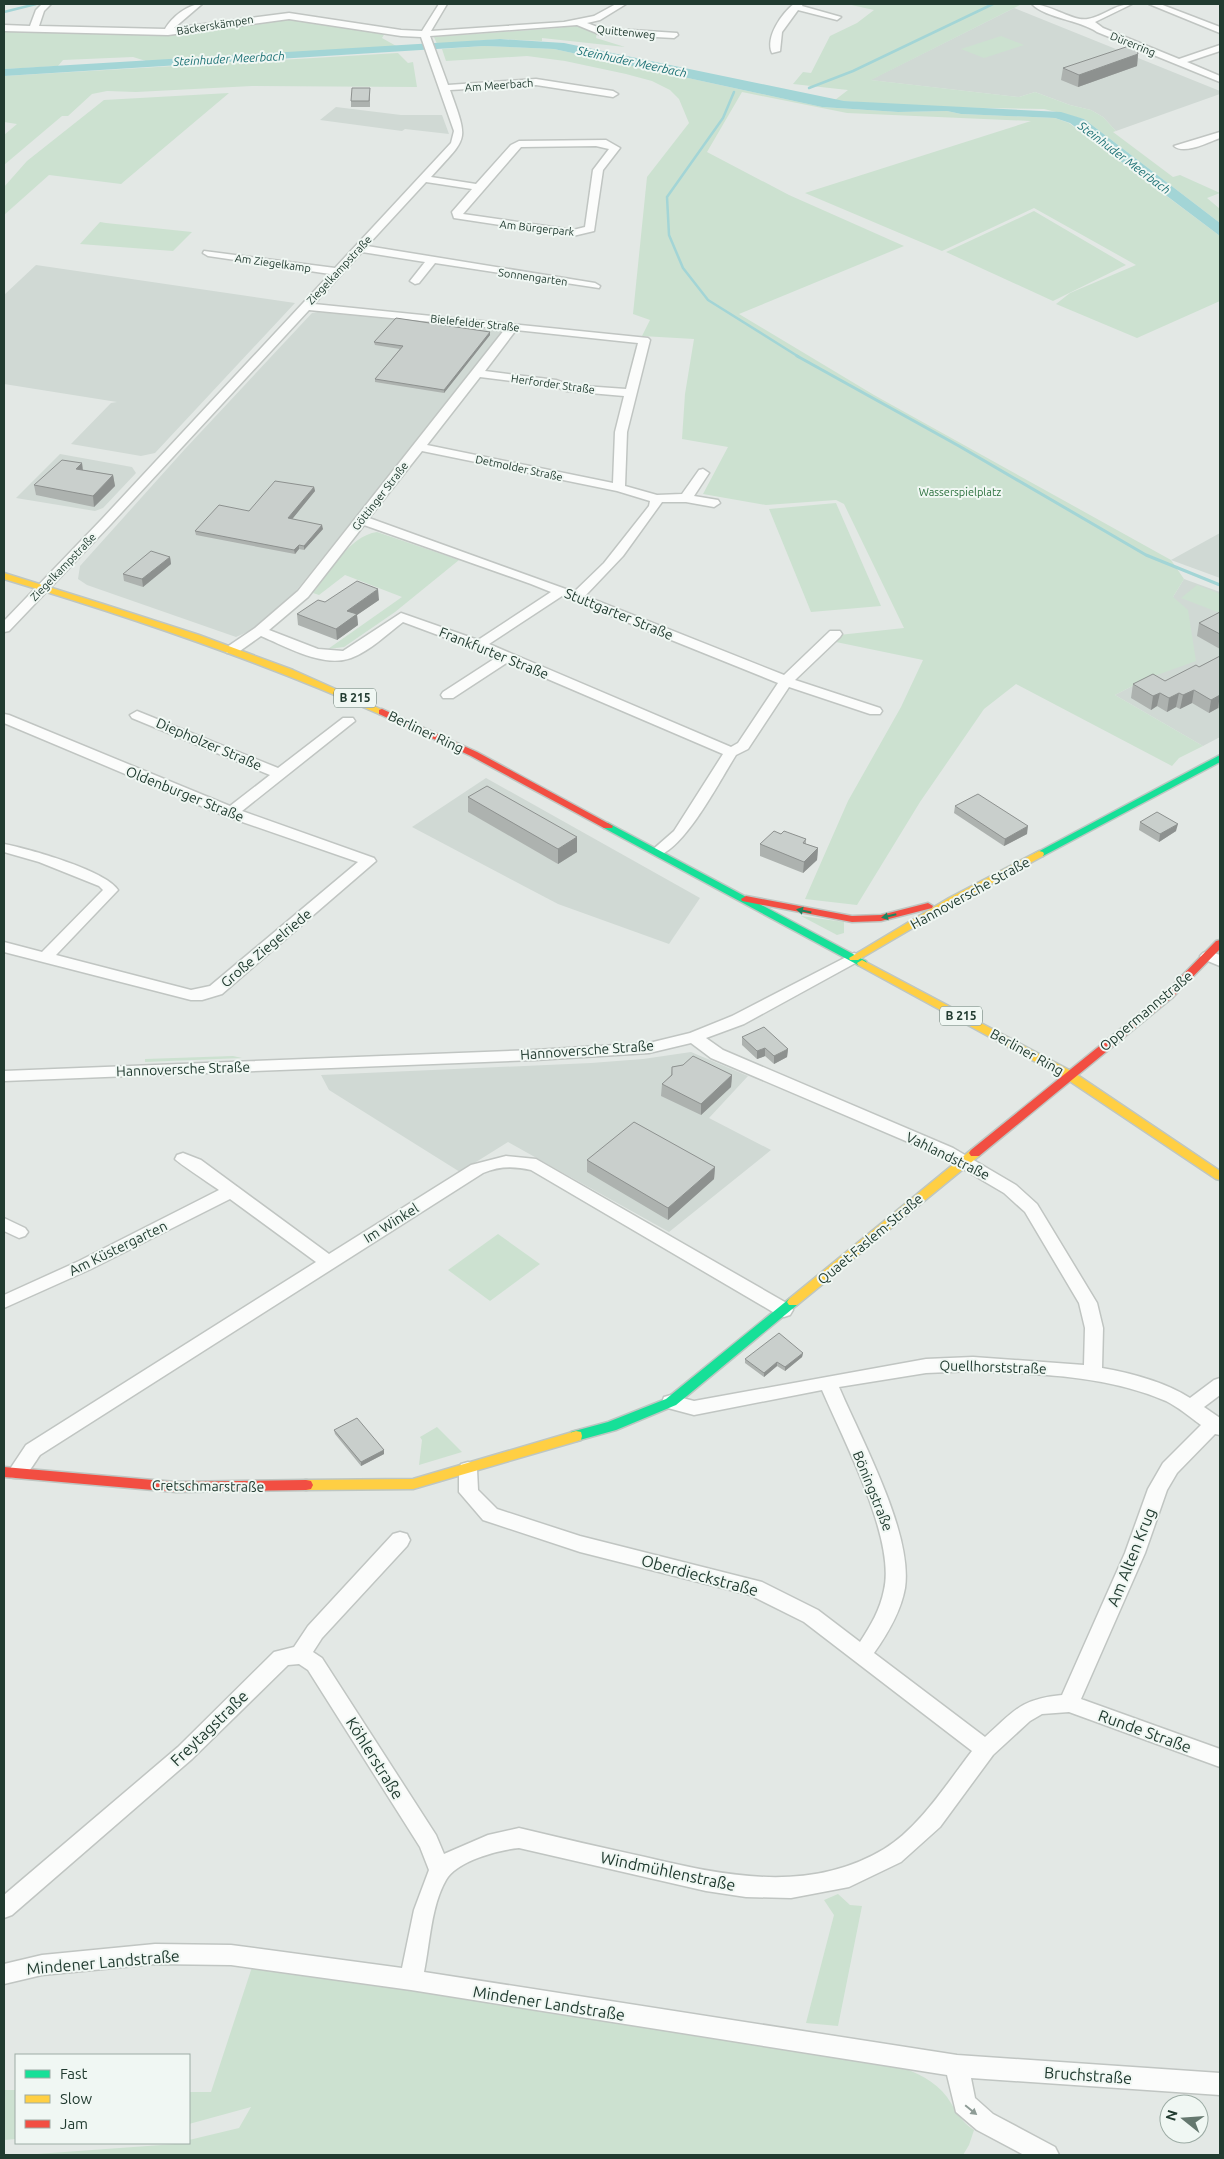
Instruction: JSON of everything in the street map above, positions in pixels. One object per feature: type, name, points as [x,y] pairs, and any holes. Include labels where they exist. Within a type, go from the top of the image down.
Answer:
[{"type":"street","points":[[33,30],[40,10],[47,4]]},
{"type":"street","points":[[168,32],[173,23],[198,4]]},
{"type":"street","points":[[426,38],[443,4]]},
{"type":"street","points":[[426,38],[580,23],[610,12],[622,4]]},
{"type":"street","name":"Dürerring","points":[[1036,4],[1078,21],[1090,22],[1128,4]]},
{"type":"street","points":[[1153,4],[1220,30]]},
{"type":"street","points":[[774,51],[780,27],[797,5],[837,16]]},
{"type":"street","name":"Bäckerskämpen","points":[[4,28],[168,32],[281,16],[426,38]]},
{"type":"street","name":"Dürerring","points":[[1090,22],[1100,30],[1220,80]]},
{"type":"street","name":"Quittenweg","points":[[580,23],[599,31],[674,35]]},
{"type":"street","name":"Ziegelkampstraße","points":[[4,628],[452,149],[458,138],[457,124],[426,38]]},
{"type":"street","points":[[1178,62],[1220,48]]},
{"type":"street","name":"Am Meerbach","points":[[444,88],[536,82],[613,94]]},
{"type":"street","points":[[1179,146],[1194,144],[1220,135]]},
{"type":"street","name":"Am Bürgerpark","points":[[606,143],[615,148],[598,170],[594,180],[590,228],[582,232],[562,232],[458,216],[457,212],[479,187],[514,147],[520,144],[606,143]]},
{"type":"street","points":[[423,180],[479,187]]},
{"type":"street","name":"Sonnengarten","points":[[359,248],[595,286]]},
{"type":"street","name":"Am Ziegelkamp","points":[[208,253],[338,272]]},
{"type":"street","points":[[415,281],[433,259]]},
{"type":"street","points":[[462,277],[471,266]]},
{"type":"street","name":"Bielefelder Straße","points":[[306,306],[644,340],[630,393]]},
{"type":"street","name":"Göttinger Straße","points":[[232,650],[260,631],[302,594],[513,327]]},
{"type":"street","name":"Herforder Straße","points":[[476,373],[556,383],[567,388],[630,393]]},
{"type":"street","points":[[619,488],[621,432],[630,393]]},
{"type":"street","name":"Detmolder Straße","points":[[420,447],[619,488],[656,499],[686,498],[714,503]]},
{"type":"street","points":[[686,498],[703,473]]},
{"type":"street","points":[[576,597],[589,586],[615,557],[655,506],[656,499]]},
{"type":"street","name":"Stuttgarter Straße","points":[[362,520],[576,597],[786,681],[875,711]]},
{"type":"street","name":"Berliner Ring","points":[[4,576],[44,587],[232,650],[308,678],[482,758],[1069,1075],[1220,1176]]},
{"type":"street","points":[[479,646],[560,591]]},
{"type":"street","name":"Frankfurter Straße","points":[[260,631],[314,652],[335,656],[348,655],[401,617],[506,657],[731,752]]},
{"type":"street","points":[[657,852],[679,834],[731,752],[743,746],[786,681],[835,634]]},
{"type":"street","points":[[448,695],[506,657]]},
{"type":"street","name":"Diepholzer Straße","points":[[137,715],[280,774]]},
{"type":"street","name":"Oldenburger Straße","points":[[4,718],[230,813],[293,837],[369,861]]},
{"type":"street","points":[[230,813],[348,721]]},
{"type":"street","name":"Hannoversche Straße","points":[[4,1076],[584,1052],[650,1048],[694,1037],[763,1007],[854,958],[953,900],[1220,758]]},
{"type":"street","points":[[4,848],[44,859],[104,883],[111,890],[44,959]]},
{"type":"street","name":"Große Ziegelriede","points":[[4,947],[44,959],[191,995],[211,992],[369,861]]},
{"type":"street","name":"Berliner Ring","points":[[746,899],[852,919],[882,918],[953,900]]},
{"type":"street","name":"Oppermannstraße","points":[[1069,1075],[1214,958],[1220,943]]},
{"type":"street","name":"Vahlandstraße","points":[[694,1037],[717,1054],[963,1161],[1010,1189],[1021,1198],[1051,1238],[1092,1313],[1094,1332],[1092,1373]]},
{"type":"street","name":"Quaet-Faslem-Straße","points":[[468,1469],[610,1426],[672,1402],[1069,1075]]},
{"type":"street","points":[[183,1159],[195,1164],[328,1262]]},
{"type":"street","name":"Im Winkel","points":[[11,1472],[33,1450],[328,1262],[477,1169],[493,1161],[515,1160],[536,1164],[784,1310]]},
{"type":"street","name":"Am Küstergarten","points":[[4,1302],[85,1265],[231,1191]]},
{"type":"street","name":"Quellhorststraße","points":[[672,1402],[694,1408],[828,1382],[948,1365],[1020,1366],[1092,1373],[1124,1379],[1156,1389],[1191,1407],[1217,1425]]},
{"type":"street","name":"Böningstraße","points":[[828,1382],[882,1510],[895,1550],[896,1568],[891,1607],[883,1626],[861,1656]]},
{"type":"street","points":[[1191,1407],[1220,1385]]},
{"type":"street","name":"Am Alten Krug","points":[[1069,1704],[1135,1553],[1158,1489],[1170,1468],[1217,1425]]},
{"type":"street","name":"Cretschmarstraße","points":[[11,1472],[176,1487],[413,1484],[468,1469]]},
{"type":"street","name":"Oberdieckstraße","points":[[468,1469],[469,1492],[490,1515],[580,1544],[755,1588],[811,1616],[861,1656],[986,1749]]},
{"type":"street","points":[[300,1655],[315,1632],[400,1540]]},
{"type":"street","name":"Freytagstraße","points":[[4,1908],[185,1753],[281,1658],[290,1654],[300,1655]]},
{"type":"street","name":"Köhlerstraße","points":[[300,1655],[315,1664],[428,1842],[440,1870]]},
{"type":"street","name":"Windmühlenstraße","points":[[440,1870],[484,1845],[509,1838],[519,1838],[706,1881],[746,1887],[791,1888],[849,1877],[893,1855],[932,1820],[986,1749],[1023,1715],[1038,1706],[1069,1704]]},
{"type":"street","name":"Runde Straße","points":[[1069,1704],[1220,1758]]},
{"type":"street","points":[[411,1980],[431,1890],[440,1870]]},
{"type":"street","name":"Mindener Landstraße","points":[[4,1974],[42,1965],[155,1954],[231,1955],[411,1980],[957,2066]]},
{"type":"street","points":[[957,2066],[964,2104],[985,2122],[1047,2155]]},
{"type":"street","name":"Bruchstraße","points":[[957,2066],[1220,2084]]},
{"type":"shaded area","points":[[1014,8],[1220,91],[1220,94],[1116,131],[1103,117],[1091,110],[1070,105],[1035,92],[1019,97],[870,80]]},
{"type":"shaded area","points":[[336,107],[401,115],[442,115],[449,134],[405,129],[402,131],[320,120]]},
{"type":"shaded area","points":[[36,265],[295,303],[155,453],[141,456],[71,444],[111,403],[117,402],[4,384],[4,295]]},
{"type":"shaded area","points":[[318,312],[499,329],[503,333],[291,597],[256,628],[236,637],[87,585],[78,579],[80,566],[185,449],[312,313]]},
{"type":"shaded area","points":[[60,454],[132,467],[136,473],[103,508],[95,511],[16,498]]},
{"type":"shaded area","points":[[1220,533],[1220,578],[1171,560]]},
{"type":"shaded area","points":[[1184,579],[1220,592],[1220,737],[1203,746],[1115,695],[1146,679],[1173,597]]},
{"type":"shaded area","points":[[486,778],[700,898],[669,944],[558,904],[412,827]]},
{"type":"shaded area","points":[[691,1052],[748,1076],[709,1118],[771,1150],[669,1232],[508,1142],[460,1172],[329,1090],[321,1075],[591,1063],[643,1059]]},
{"type":"green space","points":[[847,4],[1022,4],[871,80],[1019,97],[1035,92],[1070,105],[1091,110],[1103,117],[1116,131],[1113,132],[1173,177],[1180,175],[1220,193],[1207,198],[1220,209],[1220,223],[1084,119],[1044,109],[926,107],[835,100],[848,90],[793,84],[803,72],[811,73],[830,36],[857,23],[874,10]]},
{"type":"green space","points":[[282,18],[385,33],[382,38],[398,47],[146,61],[133,57],[63,60],[58,66],[4,69],[4,30],[165,34]]},
{"type":"green space","points":[[578,25],[597,32],[596,38],[625,47],[542,38],[542,41],[500,39],[437,44],[434,37],[558,28]]},
{"type":"green space","points":[[1001,36],[1024,45],[984,58],[961,49]]},
{"type":"green space","name":"Wasserspielplatz","points":[[484,46],[554,49],[822,107],[898,112],[947,111],[961,114],[1055,118],[1069,123],[1220,236],[1220,301],[1137,338],[1056,304],[1070,293],[1136,265],[1034,208],[942,251],[805,193],[1031,121],[847,113],[742,92],[707,152],[789,195],[904,246],[739,314],[874,395],[1171,560],[1184,579],[1173,597],[1188,610],[1196,661],[1146,679],[1115,695],[1203,746],[1179,758],[1172,766],[1016,684],[984,709],[920,802],[857,905],[805,899],[848,801],[901,707],[923,660],[836,642],[839,635],[904,628],[844,504],[836,500],[766,505],[703,494],[728,447],[682,439],[685,394],[694,339],[642,336],[650,320],[633,314],[647,177],[689,123],[679,99],[670,90],[652,81],[565,61],[527,56],[446,61],[442,49]]},
{"type":"green space","points":[[398,53],[408,63],[413,62],[417,87],[252,86],[136,92],[107,91],[92,94],[68,116],[62,116],[4,165],[4,135],[17,124],[4,122],[4,76]]},
{"type":"green space","points":[[229,93],[121,184],[49,175],[4,215],[4,187],[27,161],[104,100]]},
{"type":"green space","points":[[1034,211],[1126,265],[1053,301],[946,252]]},
{"type":"green space","points":[[100,222],[192,232],[173,251],[80,244]]},
{"type":"green space","points":[[836,503],[881,606],[811,612],[769,509]]},
{"type":"green space","points":[[377,532],[459,560],[395,612],[344,647],[328,649],[402,597],[345,575],[319,595],[313,593],[349,548],[358,540]]},
{"type":"green space","points":[[1197,585],[1220,594],[1220,613],[1181,598]]},
{"type":"green space","points":[[801,916],[844,922],[844,933],[837,935]]},
{"type":"green space","points":[[233,1056],[242,1058],[145,1062],[145,1059]]},
{"type":"green space","points":[[498,1234],[540,1264],[490,1301],[448,1270]]},
{"type":"green space","points":[[437,1427],[462,1452],[419,1465],[422,1440],[420,1437]]},
{"type":"green space","points":[[838,1894],[850,1905],[862,1906],[838,2026],[806,2023],[834,1915],[824,1900]]},
{"type":"green space","points":[[253,1964],[898,2066],[918,2074],[937,2086],[962,2119],[974,2130],[963,2155],[23,2155],[190,2144],[190,2140],[239,2128],[251,2107],[190,2124],[190,2092],[211,2092]]},
{"type":"green space","points":[[4,2090],[15,2090],[15,2139],[4,2140]]},
{"type":"water","name":"Steinhuder Meerbach","points":[[500,39],[564,43],[844,101],[1061,112],[1084,119],[1220,223],[1220,236],[1070,123],[1055,118],[961,114],[947,111],[898,112],[822,107],[554,49],[484,46],[4,76],[4,69]]},
{"type":"building","points":[[1135,44],[1138,54],[1079,75],[1063,68]]},
{"type":"building","points":[[352,88],[370,88],[369,101],[351,101]]},
{"type":"building","points":[[396,318],[490,332],[444,390],[375,379],[403,346],[374,342]]},
{"type":"building","points":[[62,460],[82,463],[76,469],[113,475],[93,496],[34,485]]},
{"type":"building","points":[[275,481],[314,487],[288,518],[322,525],[304,546],[299,545],[294,550],[195,531],[219,505],[249,511]]},
{"type":"building","points":[[151,551],[170,557],[142,579],[123,574]]},
{"type":"building","points":[[357,581],[378,589],[347,611],[357,614],[336,629],[297,614],[318,600],[325,602]]},
{"type":"building","points":[[1220,612],[1220,634],[1199,623]]},
{"type":"building","points":[[1220,656],[1220,695],[1211,700],[1194,690],[1183,695],[1179,693],[1169,698],[1160,693],[1153,696],[1133,684],[1153,674],[1165,681],[1196,665],[1199,667]]},
{"type":"building","points":[[487,786],[577,837],[558,849],[468,797]]},
{"type":"building","points":[[978,794],[1028,826],[1005,839],[955,806]]},
{"type":"building","points":[[1157,812],[1178,824],[1160,834],[1140,822]]},
{"type":"building","points":[[774,831],[781,834],[784,831],[806,839],[803,843],[818,848],[804,862],[760,844]]},
{"type":"building","points":[[764,1027],[788,1049],[774,1056],[765,1048],[757,1051],[742,1037]]},
{"type":"building","points":[[693,1056],[732,1075],[701,1104],[662,1084],[672,1075],[672,1067],[683,1065]]},
{"type":"building","points":[[634,1122],[715,1167],[668,1208],[587,1160]]},
{"type":"building","points":[[779,1333],[803,1353],[785,1367],[777,1362],[764,1373],[745,1359]]},
{"type":"building","points":[[357,1418],[384,1450],[361,1462],[334,1430]]},
{"type":"waterway","points":[[4,12],[36,4]]},
{"type":"waterway","points":[[809,88],[853,71],[993,4]]},
{"type":"waterway","points":[[734,92],[723,118],[667,197],[669,235],[683,268],[708,300],[799,357]]},
{"type":"waterway","points":[[797,356],[959,446],[1146,555],[1220,585]]},
{"type":"traffic: fast","points":[[1039,854],[1220,758]]},
{"type":"traffic: fast","points":[[608,826],[862,963]]},
{"type":"traffic: fast","points":[[576,1436],[611,1426],[671,1402],[793,1302]]},
{"type":"traffic: slow","points":[[4,576],[196,637],[290,672],[382,712]]},
{"type":"traffic: slow","points":[[854,958],[953,900],[1039,854]]},
{"type":"traffic: slow","points":[[862,963],[1069,1075],[1220,1176]]},
{"type":"traffic: slow","points":[[793,1302],[975,1153]]},
{"type":"traffic: slow","points":[[306,1485],[413,1484],[576,1436]]},
{"type":"traffic: jam","points":[[382,712],[474,754],[608,826]]},
{"type":"traffic: jam","points":[[746,899],[852,919],[881,918],[928,906]]},
{"type":"traffic: jam","points":[[975,1153],[1169,995],[1220,943]]},
{"type":"traffic: jam","points":[[4,1472],[176,1487],[306,1485]]}]
